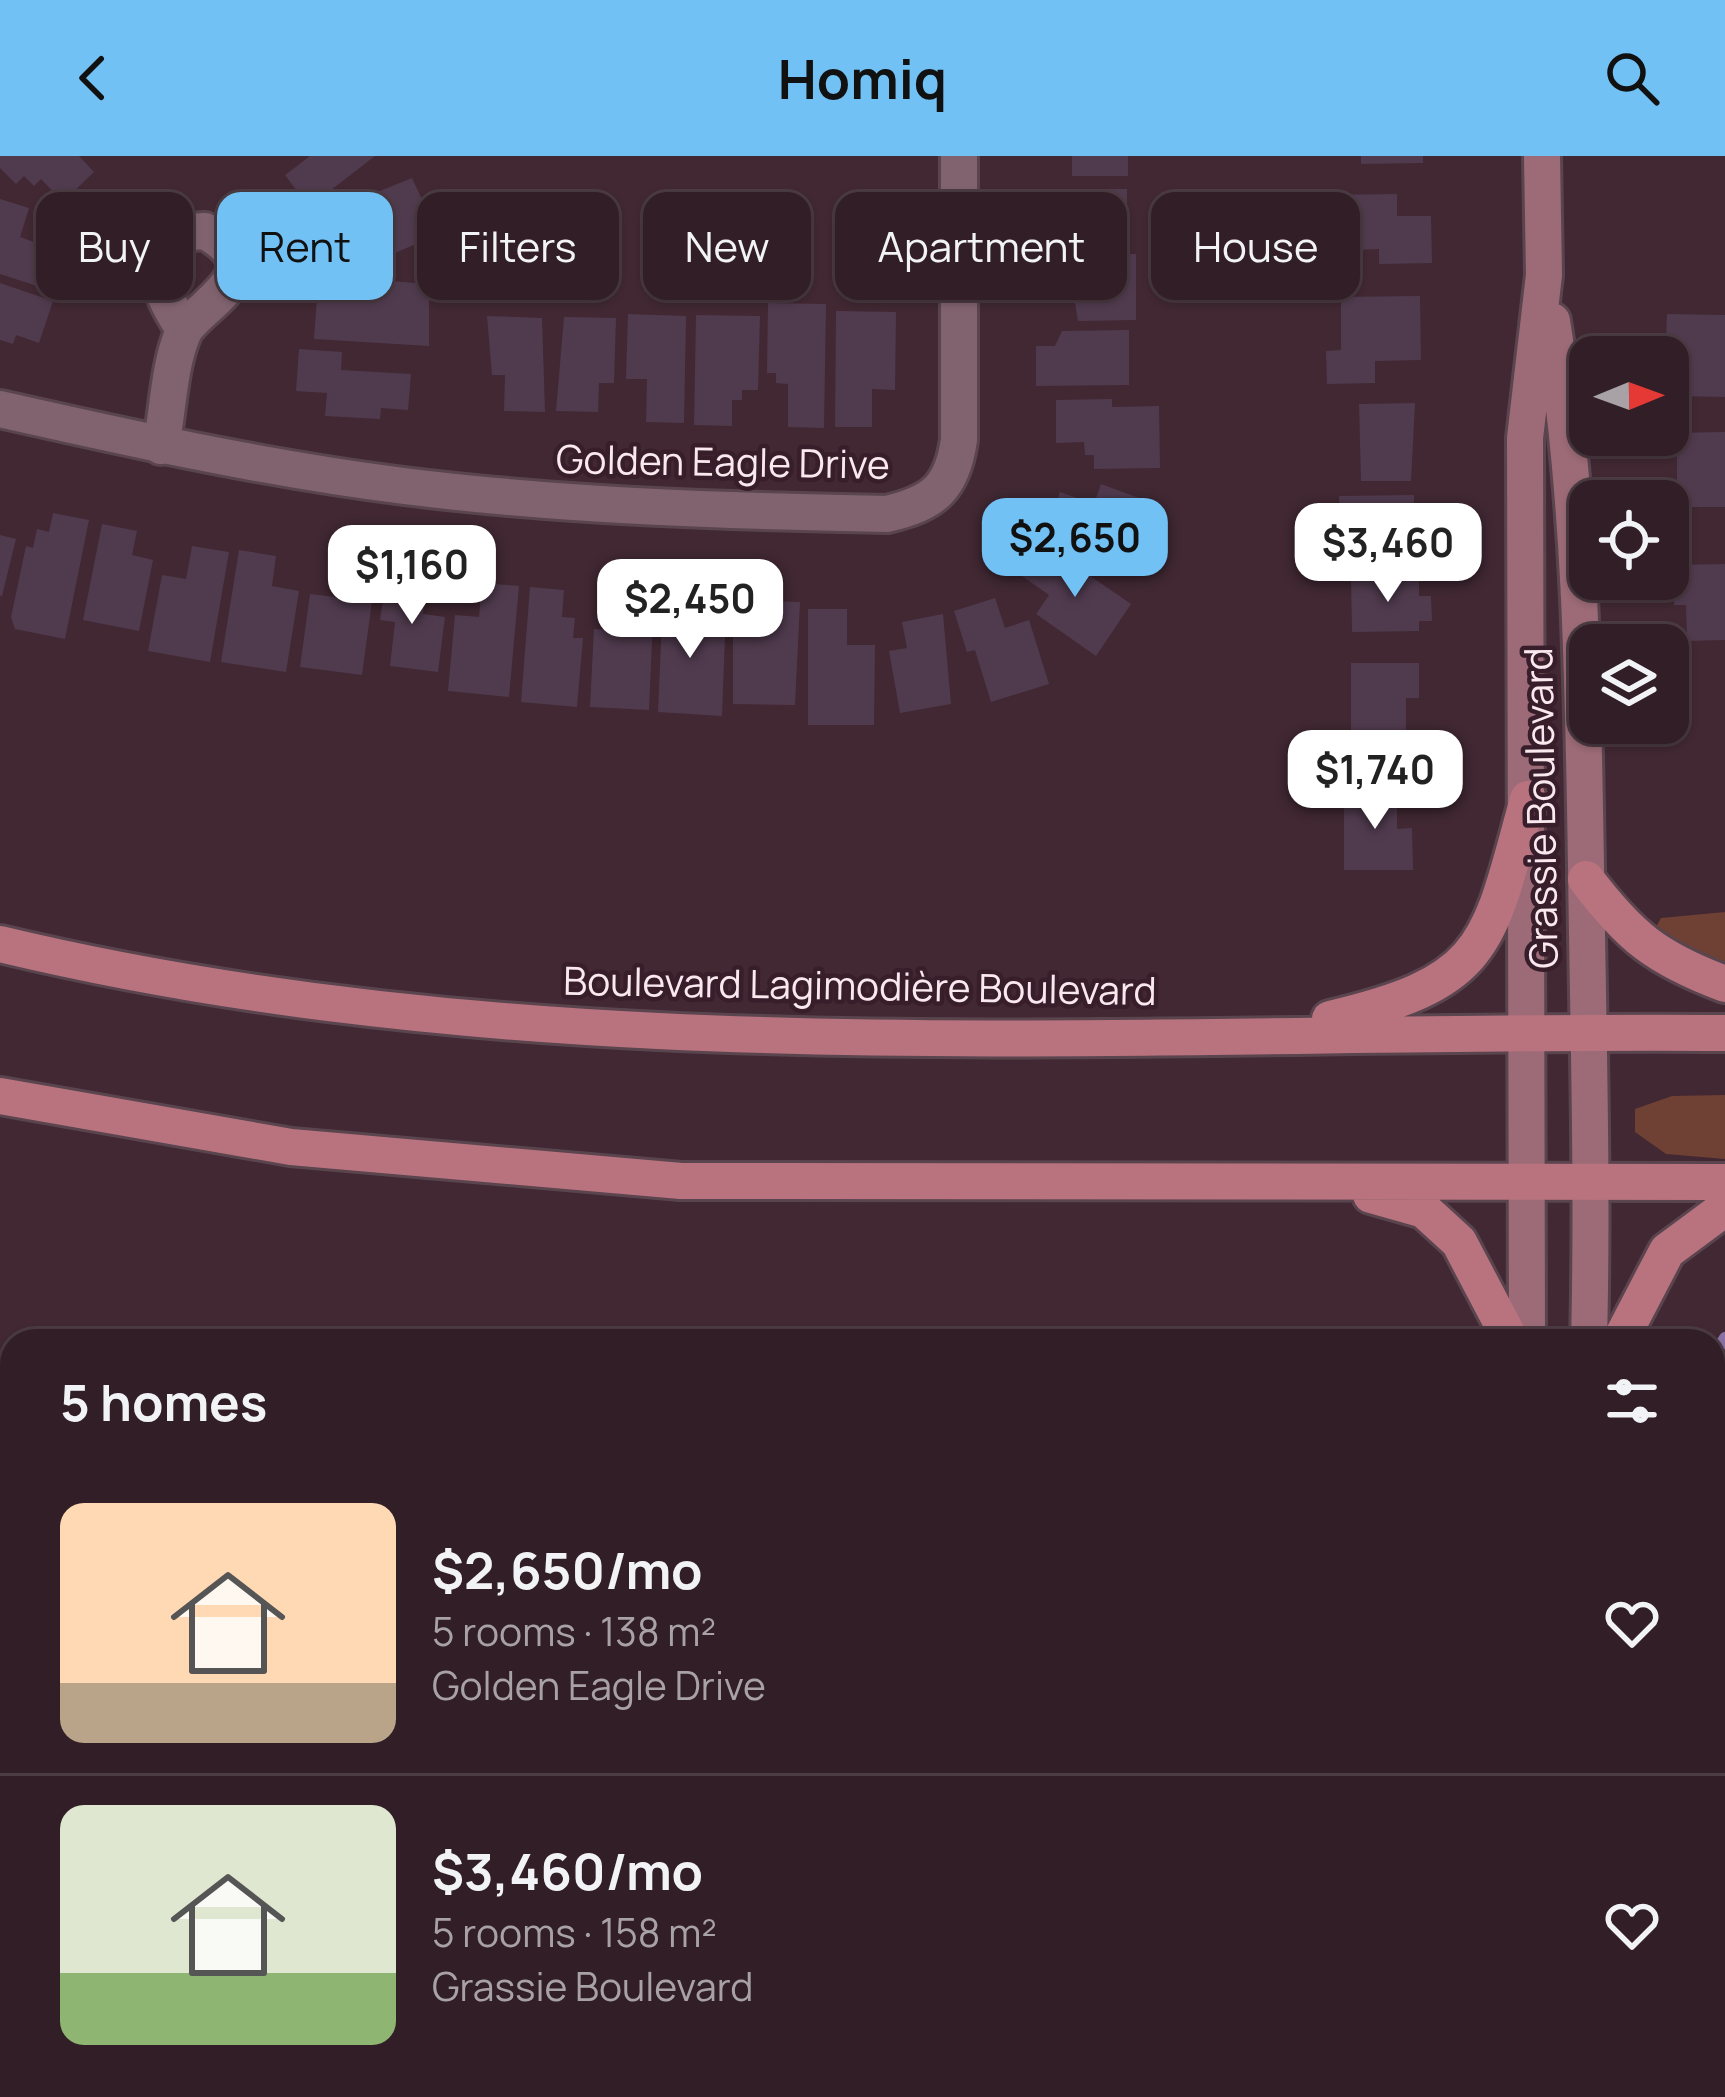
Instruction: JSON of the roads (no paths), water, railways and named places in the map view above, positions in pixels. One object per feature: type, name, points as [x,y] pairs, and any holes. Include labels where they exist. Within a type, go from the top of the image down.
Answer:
[{"type":"main road","points":[[1268,1033],[1435,988],[1472,954],[1496,916],[1528,799]]},
{"type":"main road","points":[[1586,879],[1639,942],[1683,968],[1725,984]]},
{"type":"main road","name":"Boulevard Lagimodière Boulevard","points":[[0,944],[232,988],[501,1020],[752,1034],[1725,1033]]},
{"type":"main road","points":[[0,1096],[291,1147],[681,1181],[1725,1182]]},
{"type":"main road","points":[[1248,1183],[1366,1194],[1424,1210],[1459,1242],[1505,1329]]},
{"type":"main road","points":[[1626,1329],[1667,1251],[1725,1208]]},
{"type":"street","name":"Golden Eagle Drive","points":[[0,409],[161,446],[401,485],[541,500],[864,513],[917,507],[938,496],[954,473],[959,440],[959,156]]},
{"type":"street","name":"Grassie Boulevard","points":[[1527,1329],[1525,438],[1544,275],[1542,156]]},
{"type":"street","name":"Grassie Boulevard","points":[[1544,275],[1570,436],[1586,879],[1592,1182],[1589,1329]]},
{"type":"street","points":[[161,446],[184,329]]}]
